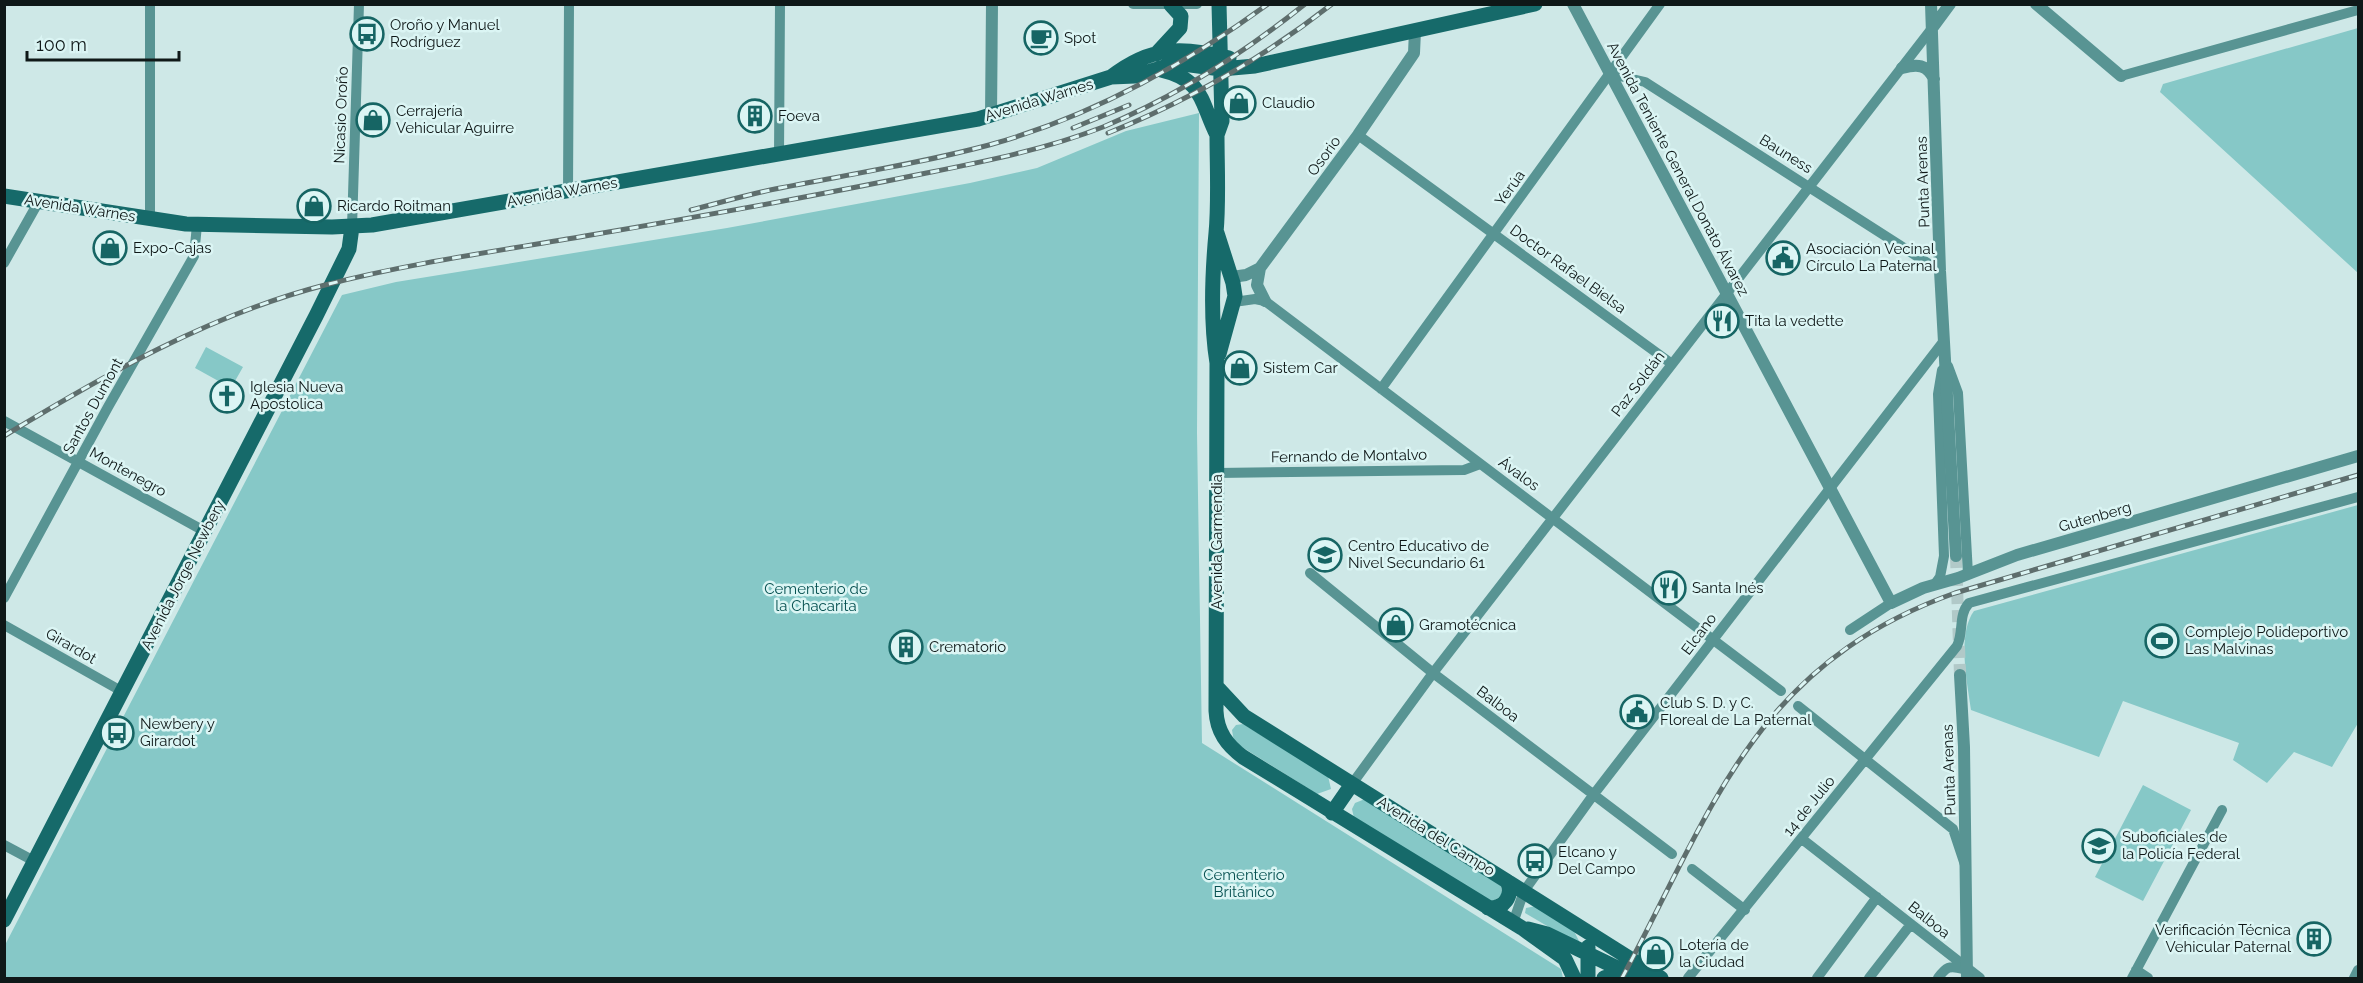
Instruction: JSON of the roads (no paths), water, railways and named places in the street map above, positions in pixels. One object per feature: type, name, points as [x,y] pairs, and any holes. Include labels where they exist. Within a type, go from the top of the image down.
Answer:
[{"type":"main road","name":"Avenida Garmendia","points":[[1219,4],[1222,122],[1217,135],[1216,232],[1212,293],[1217,363],[1216,721],[1226,741],[1234,750],[1332,813]]},
{"type":"main road","name":"Avenida Warnes","points":[[4,196],[196,225],[352,227],[779,155],[991,116],[1111,77],[1135,76],[1183,64],[1220,63],[1255,66],[1535,4]]},
{"type":"main road","points":[[1155,54],[1180,28],[1181,16],[1171,5]]},
{"type":"main road","name":"Avenida Warnes","points":[[1111,77],[1130,62],[1155,54],[1187,49],[1220,63]]},
{"type":"main road","points":[[1221,91],[1236,76],[1255,66]]},
{"type":"main road","points":[[1161,70],[1184,76],[1195,87],[1204,100],[1217,135]]},
{"type":"main road","name":"Avenida Jorge Newbery","points":[[4,920],[350,249],[352,227]]},
{"type":"main road","name":"Avenida Garmendia","points":[[1216,232],[1232,277],[1234,302],[1217,363]]},
{"type":"main road","points":[[1232,277],[1220,279],[1212,293],[1223,306],[1234,302]]},
{"type":"main road","name":"Avenida del Campo","points":[[1217,687],[1244,716],[1661,978]]},
{"type":"main road","points":[[1352,784],[1332,813],[1518,925],[1565,959],[1574,978]]},
{"type":"main road","points":[[1488,908],[1498,907],[1507,900],[1510,891],[1507,881]]},
{"type":"main road","points":[[1518,925],[1546,934],[1632,975]]},
{"type":"main road","points":[[1583,930],[1590,955],[1588,978]]},
{"type":"main road","points":[[1604,978],[1632,975]]},
{"type":"street","points":[[150,4],[150,218]]},
{"type":"street","name":"Nicasio Oroño","points":[[352,227],[359,4]]},
{"type":"street","points":[[568,191],[569,4]]},
{"type":"street","points":[[779,155],[780,4]]},
{"type":"street","points":[[991,116],[992,4]]},
{"type":"street","points":[[1133,4],[1197,4]]},
{"type":"street","name":"Avenida Teniente General Donato Álvarez","points":[[1573,4],[1892,603]]},
{"type":"street","name":"Yerúa","points":[[1382,389],[1660,4]]},
{"type":"street","name":"Punta Arenas","points":[[1931,4],[1943,342],[1956,556]]},
{"type":"street","name":"Paz Soldán","points":[[1352,784],[1433,673],[1555,519],[1672,364],[1729,294],[1809,186],[1950,4]]},
{"type":"street","points":[[2036,4],[2121,76],[2358,10]]},
{"type":"street","name":"Osorio","points":[[1260,268],[1358,135],[1414,53],[1415,31]]},
{"type":"street","points":[[1902,68],[1922,66],[1930,70],[1934,79]]},
{"type":"street","name":"Bauness","points":[[1611,74],[1645,82],[1940,271]]},
{"type":"street","name":"Doctor Rafael Bielsa","points":[[1358,135],[1672,364]]},
{"type":"street","points":[[4,263],[39,201]]},
{"type":"street","name":"Santos Dumont","points":[[4,598],[194,256],[196,225]]},
{"type":"street","points":[[1232,277],[1246,275],[1260,268]]},
{"type":"street","points":[[1260,268],[1257,285],[1265,301]]},
{"type":"street","points":[[1234,302],[1255,299],[1265,301]]},
{"type":"street","name":"Ávalos","points":[[1265,301],[1781,691]]},
{"type":"street","name":"Elcano","points":[[1518,925],[1524,891],[1594,795],[1943,342]]},
{"type":"street","name":"Punta Arenas","points":[[1944,358],[1958,393],[1968,574]]},
{"type":"street","name":"Punta Arenas","points":[[1935,584],[1940,577],[1944,556],[1938,394],[1944,358]]},
{"type":"street","name":"Montenegro","points":[[4,421],[206,531]]},
{"type":"street","name":"Gutenberg","points":[[1850,630],[1892,603],[1935,584],[2017,555],[2358,456]]},
{"type":"street","name":"Fernando de Montalvo","points":[[1217,473],[1464,470],[1480,464]]},
{"type":"street","name":"14 de Julio","points":[[1688,978],[1953,651],[1960,640],[1963,611],[1974,601],[2358,497]]},
{"type":"street","name":"Balboa","points":[[1310,573],[1433,673],[1672,854]]},
{"type":"street","name":"Girardot","points":[[4,625],[123,693]]},
{"type":"street","name":"Punta Arenas","points":[[1960,675],[1964,747],[1966,974]]},
{"type":"street","points":[[1798,706],[1866,759]]},
{"type":"street","name":"Punta Arenas","points":[[1866,759],[1953,829],[1965,865]]},
{"type":"street","points":[[2148,978],[2134,974],[2222,810]]},
{"type":"street","name":"Balboa","points":[[1802,839],[1911,924],[1966,974],[1980,978]]},
{"type":"street","points":[[4,845],[34,861]]},
{"type":"street","points":[[1692,869],[1744,910]]},
{"type":"street","points":[[1817,978],[1877,897]]},
{"type":"street","points":[[1869,978],[1911,924]]},
{"type":"street","points":[[1938,978],[1946,968],[1952,965],[1966,974]]},
{"type":"street","points":[[2354,978],[2358,970]]},
{"type":"tunnel","points":[[1956,556],[1960,675]]},
{"type":"railway","points":[[691,210],[775,189],[936,158],[989,145],[1063,120],[1169,68],[1236,27],[1268,4]]},
{"type":"railway","points":[[4,436],[81,390],[159,348],[240,313],[325,285],[422,264],[812,196],[1050,145],[1103,127],[1182,88],[1258,40],[1305,4]]},
{"type":"railway","points":[[1108,133],[1168,107],[1225,76],[1306,24],[1332,4]]},
{"type":"railway","points":[[1073,128],[1129,105]]},
{"type":"railway","points":[[1622,978],[1714,801],[1747,749],[1785,702],[1831,660],[1887,623],[1955,593],[2358,475]]},
{"type":"place","name":"Oroño y Manuel Rodríguez","points":[[367,34]]},
{"type":"place","name":"Spot","points":[[1041,38]]},
{"type":"place","name":"Claudio","points":[[1239,103]]},
{"type":"place","name":"Foeva","points":[[755,116]]},
{"type":"place","name":"Cerrajería Vehicular Aguirre","points":[[373,120]]},
{"type":"place","name":"Ricardo Roitman","points":[[314,206]]},
{"type":"place","name":"Expo-Cajas","points":[[110,248]]},
{"type":"place","name":"Asociación Vecinal Círculo La Paternal","points":[[1783,258]]},
{"type":"place","name":"Tita la vedette","points":[[1722,321]]},
{"type":"place","name":"Sistem Car","points":[[1240,368]]},
{"type":"place","name":"Iglesia Nueva Apostolica","points":[[227,396]]},
{"type":"place","name":"Centro Educativo de Nivel Secundario 61","points":[[1325,555]]},
{"type":"place","name":"Santa Inés","points":[[1669,588]]},
{"type":"place","name":"Gramotécnica","points":[[1396,625]]},
{"type":"place","name":"Complejo Polideportivo Las Malvinas","points":[[2162,641]]},
{"type":"place","name":"Crematorio","points":[[906,647]]},
{"type":"place","name":"Club S. D. y C. Floreal de La Paternal","points":[[1637,712]]},
{"type":"place","name":"Newbery y Girardot","points":[[117,733]]},
{"type":"place","name":"Suboficiales de la Policía Federal","points":[[2099,846]]},
{"type":"place","name":"Elcano y Del Campo","points":[[1535,861]]},
{"type":"place","name":"Verificación Técnica Vehicular Paternal","points":[[2314,939]]},
{"type":"place","name":"Lotería de la Ciudad","points":[[1656,954]]},
{"type":"park label","name":"Cementerio de la Chacarita","points":[[816,598]]},
{"type":"park label","name":"Cementerio Británico","points":[[1244,884]]}]
